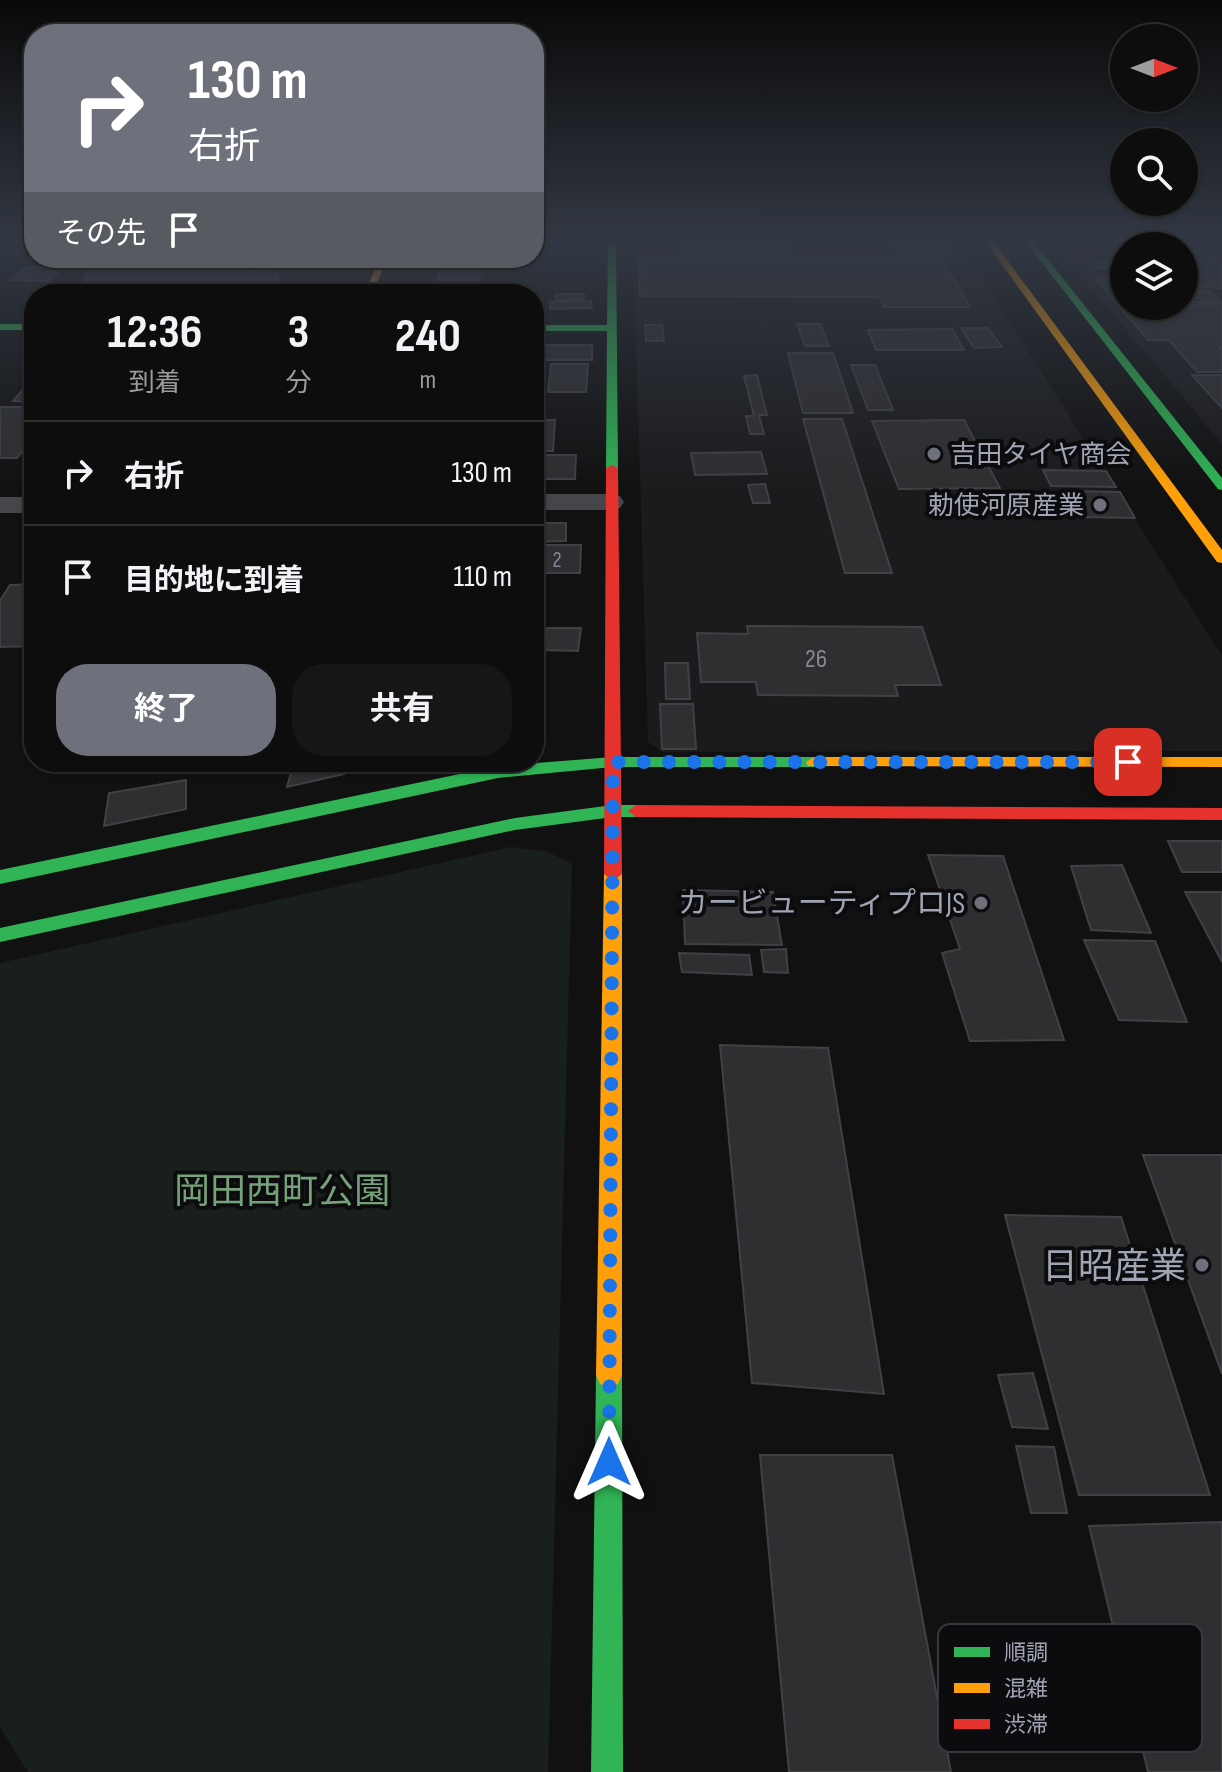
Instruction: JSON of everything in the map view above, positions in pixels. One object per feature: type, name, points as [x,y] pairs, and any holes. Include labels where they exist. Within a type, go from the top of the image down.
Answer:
[{"type":"street","points":[[607,1772],[613,324]]},
{"type":"street","points":[[1050,324],[1222,559]]},
{"type":"street","points":[[1094,324],[1222,486]]},
{"type":"street","points":[[0,327],[24,327]]},
{"type":"street","points":[[544,328],[613,328]]},
{"type":"street","points":[[544,502],[611,502]]},
{"type":"street","points":[[0,505],[24,505]]},
{"type":"street","points":[[544,768],[613,762],[1222,762]]},
{"type":"street","points":[[0,877],[498,772]]},
{"type":"street","points":[[0,935],[515,824],[613,811],[1222,814]]},
{"type":"shaded area","points":[[635,324],[1011,324],[1222,656],[1222,751],[663,752],[648,742]]},
{"type":"shaded area","points":[[1121,324],[1222,324],[1222,444]]},
{"type":"green space","name":"岡田西町公園","points":[[511,847],[546,851],[572,864],[548,1772],[28,1772],[0,1727],[0,963]]},
{"type":"building","points":[[797,324],[820,324],[829,346],[805,346]]},
{"type":"building","points":[[1134,324],[1222,324],[1222,346],[1219,346],[1222,350],[1222,372],[1197,372],[1169,340],[1148,340]]},
{"type":"building","points":[[645,325],[662,325],[664,341],[646,341]]},
{"type":"building","points":[[961,328],[988,328],[1002,347],[974,348]]},
{"type":"building","points":[[952,329],[964,350],[876,350],[868,330]]},
{"type":"building","points":[[544,345],[592,345],[592,360],[544,360]]},
{"type":"building","points":[[788,353],[833,353],[853,413],[803,413]]},
{"type":"building","points":[[551,364],[588,364],[586,392],[548,392]]},
{"type":"building","points":[[851,365],[875,365],[893,410],[868,410]]},
{"type":"building","points":[[757,375],[767,415],[759,415],[764,434],[750,434],[746,416],[754,416],[744,376]]},
{"type":"building","points":[[1192,375],[1222,375],[1222,408]]},
{"type":"building","points":[[24,388],[24,402],[13,401]]},
{"type":"building","points":[[0,407],[24,407],[24,449],[17,458],[0,458]]},
{"type":"building","points":[[803,419],[842,419],[892,573],[845,573]]},
{"type":"building","points":[[544,420],[555,420],[553,451],[544,451]]},
{"type":"building","name":"吉田タイヤ商会","points":[[964,420],[1000,488],[899,489],[872,421]]},
{"type":"building","points":[[761,452],[767,474],[695,475],[691,453]]},
{"type":"building","points":[[544,455],[576,455],[575,479],[544,479]]},
{"type":"building","points":[[1043,470],[1106,471],[1116,487],[1051,486]]},
{"type":"building","points":[[765,484],[770,503],[753,503],[748,485]]},
{"type":"building","name":"勅使河原産業","points":[[1066,491],[1120,492],[1135,518],[1080,517]]},
{"type":"building","points":[[544,523],[566,523],[566,541],[544,542]]},
{"type":"building","points":[[544,545],[581,545],[580,573],[544,573]]},
{"type":"building","points":[[24,584],[24,646],[0,647],[0,601],[10,585]]},
{"type":"building","points":[[747,626],[922,627],[941,685],[895,685],[898,696],[758,695],[756,682],[701,682],[697,633],[748,634]]},
{"type":"building","points":[[546,628],[581,628],[578,651],[544,650]]},
{"type":"building","points":[[665,663],[688,663],[690,699],[666,699]]},
{"type":"building","points":[[660,704],[693,704],[696,749],[662,749]]},
{"type":"building","points":[[291,772],[344,774],[287,787]]},
{"type":"building","points":[[186,780],[186,809],[104,826],[109,793]]},
{"type":"building","points":[[1168,841],[1222,841],[1222,872],[1182,872]]},
{"type":"building","name":"カービューティプロJS","points":[[928,855],[1003,856],[1064,1040],[970,1041],[942,953],[960,949]]},
{"type":"building","points":[[1122,865],[1151,933],[1091,930],[1071,866]]},
{"type":"building","points":[[683,890],[773,892],[782,945],[685,944]]},
{"type":"building","points":[[1185,892],[1222,892],[1222,962]]},
{"type":"building","points":[[1084,940],[1155,941],[1187,1022],[1119,1020]]},
{"type":"building","points":[[786,949],[788,973],[764,972],[761,950]]},
{"type":"building","points":[[679,953],[749,955],[752,975],[682,972]]},
{"type":"building","points":[[720,1045],[828,1048],[884,1394],[752,1383]]},
{"type":"building","name":"日昭産業","points":[[1143,1155],[1222,1155],[1222,1374]]},
{"type":"building","points":[[1005,1215],[1121,1217],[1210,1495],[1079,1495]]},
{"type":"building","points":[[1033,1373],[1048,1429],[1012,1427],[998,1375]]},
{"type":"building","points":[[1016,1446],[1054,1447],[1067,1513],[1031,1513]]},
{"type":"building","points":[[760,1455],[892,1455],[938,1702],[938,1752],[947,1752],[951,1772],[789,1772]]},
{"type":"building","points":[[1222,1522],[1222,1772],[1148,1772],[1143,1752],[1202,1752],[1202,1624],[1113,1624],[1089,1526]]},
{"type":"traffic: fast","points":[[612,324],[612,468]]},
{"type":"traffic: fast","points":[[1094,324],[1222,486]]},
{"type":"traffic: fast","points":[[0,327],[24,327]]},
{"type":"traffic: fast","points":[[544,328],[613,328]]},
{"type":"traffic: fast","points":[[544,768],[613,762],[814,762]]},
{"type":"traffic: fast","points":[[0,877],[498,772]]},
{"type":"traffic: fast","points":[[0,935],[515,824],[613,811],[636,811]]},
{"type":"traffic: fast","points":[[607,1772],[609,1375]]},
{"type":"traffic: slow","points":[[1050,324],[1222,559]]},
{"type":"traffic: slow","points":[[814,762],[1222,762]]},
{"type":"traffic: slow","points":[[609,1375],[613,874]]},
{"type":"traffic: jam","points":[[612,468],[613,874]]},
{"type":"traffic: jam","points":[[636,811],[1222,814]]},
{"type":"place","name":"吉田タイヤ商会","points":[[934,454]]},
{"type":"place","name":"勅使河原産業","points":[[1100,505]]},
{"type":"place","name":"カービューティプロJS","points":[[981,903]]},
{"type":"place","name":"日昭産業","points":[[1202,1265]]},
{"type":"route","points":[[609,1462],[613,762],[1128,762]]}]
